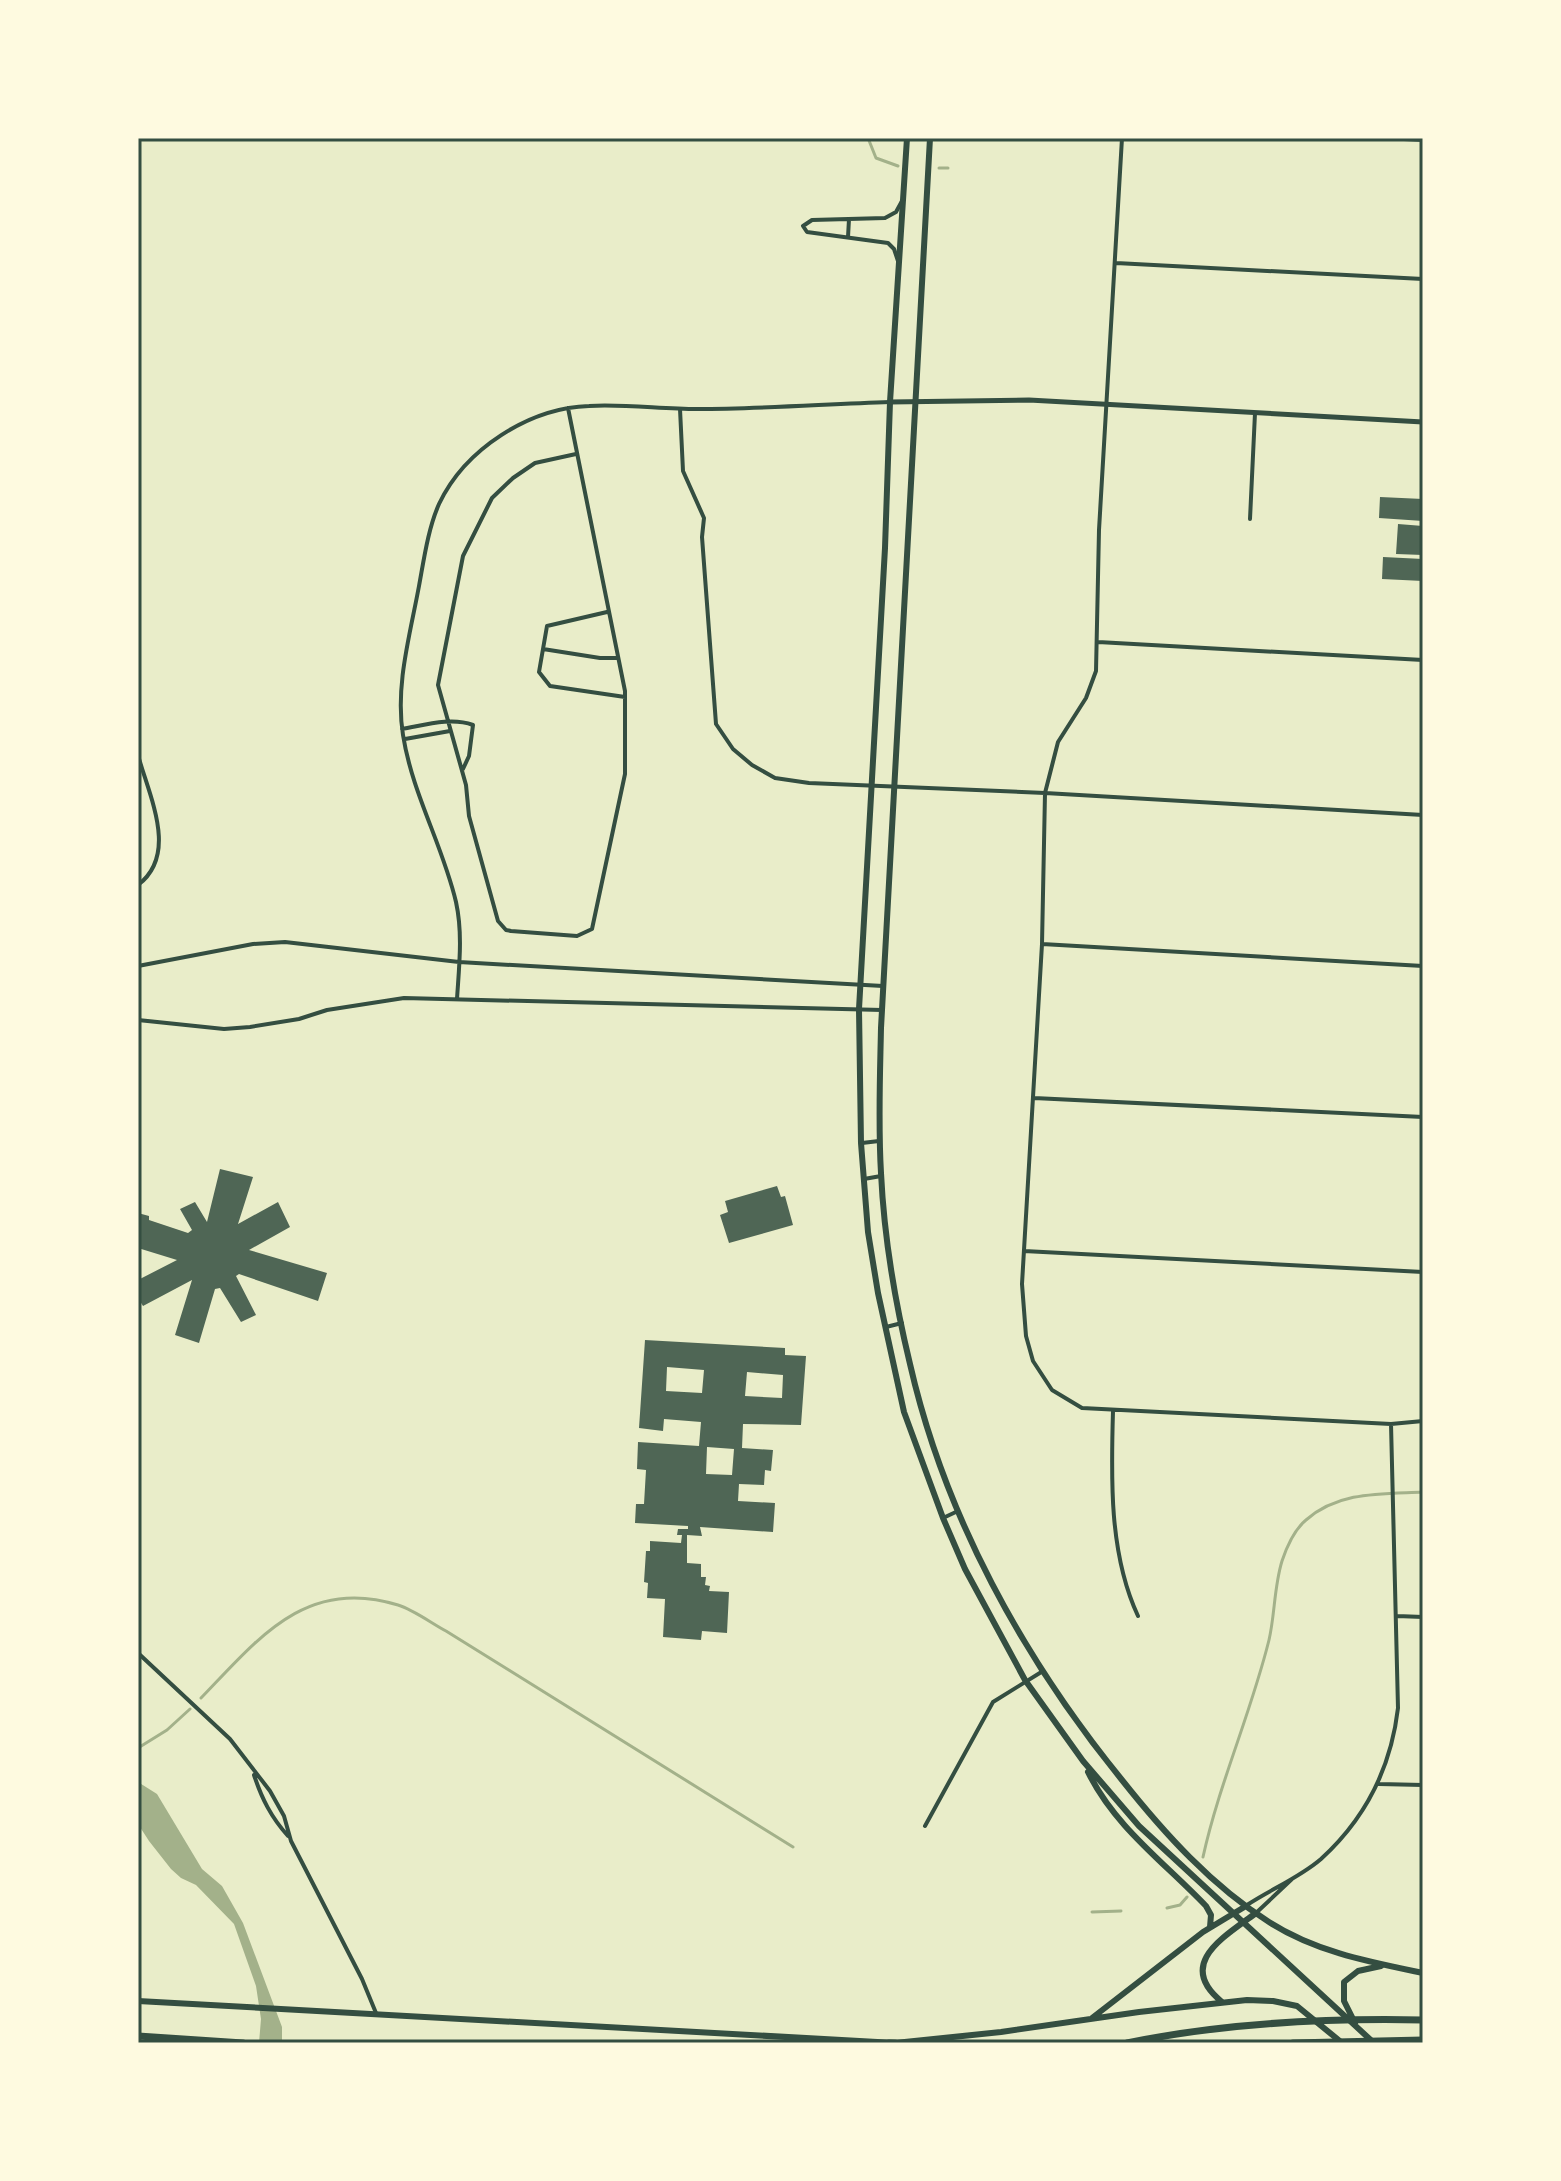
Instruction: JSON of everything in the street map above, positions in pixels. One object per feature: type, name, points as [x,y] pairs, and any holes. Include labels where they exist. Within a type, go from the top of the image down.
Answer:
[{"type":"highway","points":[[1127,2043],[1168,2034],[1272,2024],[1423,2020]]},
{"type":"highway","points":[[138,2036],[243,2043]]},
{"type":"highway","points":[[1294,2043],[1422,2040]]},
{"type":"highway","points":[[889,2043],[895,2043]]},
{"type":"main road","points":[[907,138],[890,402],[883,589],[859,1009],[861,1143],[873,1263],[904,1412],[965,1569],[1025,1680],[1083,1761],[1139,1826],[1374,2043]]},
{"type":"main road","points":[[930,138],[883,986],[879,1141],[892,1273],[910,1366],[941,1467],[996,1592],[1043,1671],[1100,1752],[1159,1825],[1186,1853],[1256,1913],[1319,1947],[1346,1957],[1423,1973]]},
{"type":"main road","points":[[1083,1761],[1099,1795],[1117,1818],[1206,1906],[1211,1915],[1210,1927]]},
{"type":"main road","points":[[1089,2020],[1210,1927],[1246,1906]]},
{"type":"main road","points":[[1222,2002],[1206,1987],[1202,1969],[1204,1960],[1210,1949],[1256,1913]]},
{"type":"main road","points":[[1359,2029],[1344,2001],[1344,1982],[1358,1971],[1384,1965]]},
{"type":"main road","points":[[138,2001],[895,2043],[1222,2002],[1273,2001],[1297,2006],[1342,2043]]},
{"type":"street","points":[[1122,138],[1099,530],[1096,671],[1092,685],[1058,742],[1045,793],[1042,944],[1022,1305],[1029,1350],[1038,1372],[1052,1390],[1082,1408],[1391,1424],[1423,1421]]},
{"type":"street","points":[[1385,138],[1423,140]]},
{"type":"street","points":[[899,267],[894,249],[888,243],[807,232],[803,226],[812,220],[885,218],[896,212],[904,196]]},
{"type":"street","points":[[848,237],[849,219]]},
{"type":"street","points":[[1116,263],[1423,279]]},
{"type":"street","points":[[457,999],[460,935],[456,904],[404,740],[401,705],[404,667],[424,555],[440,502],[473,458],[494,440],[530,420],[568,408],[590,405],[680,409],[1029,400],[1423,422]]},
{"type":"street","points":[[568,408],[625,697],[625,774],[592,929],[577,936],[511,931],[498,921],[438,685],[463,556],[492,498],[535,463],[576,454]]},
{"type":"street","points":[[680,409],[683,471],[704,518],[702,537],[712,695],[720,732],[742,757],[775,778],[870,787],[1045,793],[1423,815]]},
{"type":"street","points":[[1250,519],[1255,413]]},
{"type":"street","points":[[608,611],[547,626],[539,672],[550,686],[625,697]]},
{"type":"street","points":[[1097,642],[1423,660]]},
{"type":"street","points":[[543,649],[618,658]]},
{"type":"street","points":[[402,729],[448,721],[473,725],[469,756],[462,772]]},
{"type":"street","points":[[404,740],[450,731]]},
{"type":"street","points":[[138,755],[161,850],[149,877],[138,885]]},
{"type":"street","points":[[138,966],[253,944],[285,942],[459,962],[883,986]]},
{"type":"street","points":[[1042,944],[1423,966]]},
{"type":"street","points":[[138,1020],[224,1029],[250,1027],[404,998],[882,1010]]},
{"type":"street","points":[[1034,1098],[1423,1117]]},
{"type":"street","points":[[861,1143],[879,1141]]},
{"type":"street","points":[[864,1179],[881,1176]]},
{"type":"street","points":[[1024,1251],[1423,1272]]},
{"type":"street","points":[[886,1327],[902,1323]]},
{"type":"street","points":[[1113,1411],[1111,1453],[1114,1515],[1131,1601],[1138,1616]]},
{"type":"street","points":[[1246,1906],[1320,1860],[1335,1844],[1365,1809],[1379,1784],[1390,1752],[1398,1708],[1391,1424]]},
{"type":"street","points":[[943,1518],[958,1511]]},
{"type":"street","points":[[1397,1616],[1423,1617]]},
{"type":"street","points":[[138,1653],[210,1718],[270,1791],[284,1816],[291,1841],[356,1967],[376,2013]]},
{"type":"street","points":[[925,1826],[993,1702],[1043,1671]]},
{"type":"street","points":[[254,1772],[261,1796],[274,1821],[291,1841]]},
{"type":"street","points":[[1379,1784],[1423,1785]]},
{"type":"street","points":[[1256,1913],[1293,1878]]},
{"type":"shaded area","points":[[138,1782],[157,1794],[202,1869],[222,1886],[243,1923],[282,2027],[282,2043],[259,2043],[261,2019],[256,1986],[234,1924],[196,1885],[171,1869],[138,1824]]},
{"type":"building","points":[[1380,497],[1423,499],[1423,521],[1379,518]]},
{"type":"building","points":[[1398,524],[1423,526],[1423,555],[1396,554]]},
{"type":"building","points":[[1383,557],[1423,559],[1423,581],[1382,579]]},
{"type":"building","points":[[220,1169],[253,1177],[238,1224],[278,1202],[290,1227],[249,1250],[327,1273],[318,1301],[239,1274],[236,1276],[256,1315],[241,1322],[220,1288],[215,1289],[199,1343],[175,1335],[192,1280],[143,1306],[138,1298],[138,1280],[177,1260],[138,1248],[138,1213],[149,1216],[149,1220],[188,1233],[192,1230],[180,1209],[195,1202],[207,1222]]},
{"type":"building","points":[[777,1186],[781,1197],[785,1196],[793,1225],[729,1243],[720,1215],[728,1212],[725,1201]]},
{"type":"building","points":[[645,1340],[785,1348],[785,1355],[806,1356],[801,1425],[743,1424],[742,1448],[773,1450],[771,1471],[765,1470],[764,1485],[739,1484],[738,1501],[775,1503],[773,1532],[700,1527],[702,1536],[687,1535],[687,1563],[701,1564],[701,1577],[706,1577],[705,1585],[710,1586],[709,1591],[729,1592],[727,1633],[702,1631],[701,1640],[663,1637],[665,1599],[647,1598],[648,1583],[644,1582],[646,1551],[650,1551],[650,1541],[681,1543],[682,1535],[677,1535],[678,1529],[688,1529],[688,1526],[635,1523],[636,1504],[644,1504],[646,1470],[637,1469],[638,1442],[699,1446],[701,1422],[664,1419],[663,1431],[639,1428]],"holes":[[[667,1367],[704,1370],[702,1393],[666,1391]],[[747,1372],[783,1375],[782,1398],[745,1396]],[[707,1447],[734,1449],[732,1475],[706,1474]]]},
{"type":"waterway","points":[[868,138],[876,158],[898,166]]},
{"type":"waterway","points":[[939,168],[948,168]]},
{"type":"waterway","points":[[1203,1857],[1262,1667],[1271,1630],[1279,1571],[1294,1533],[1319,1511],[1347,1499],[1423,1492]]},
{"type":"waterway","points":[[201,1698],[264,1635],[286,1618],[310,1606],[336,1599],[365,1598],[398,1605],[446,1631],[793,1847]]},
{"type":"waterway","points":[[138,1748],[167,1730],[190,1709]]},
{"type":"waterway","points":[[1167,1908],[1180,1905],[1187,1897]]},
{"type":"waterway","points":[[1092,1912],[1121,1911]]}]
